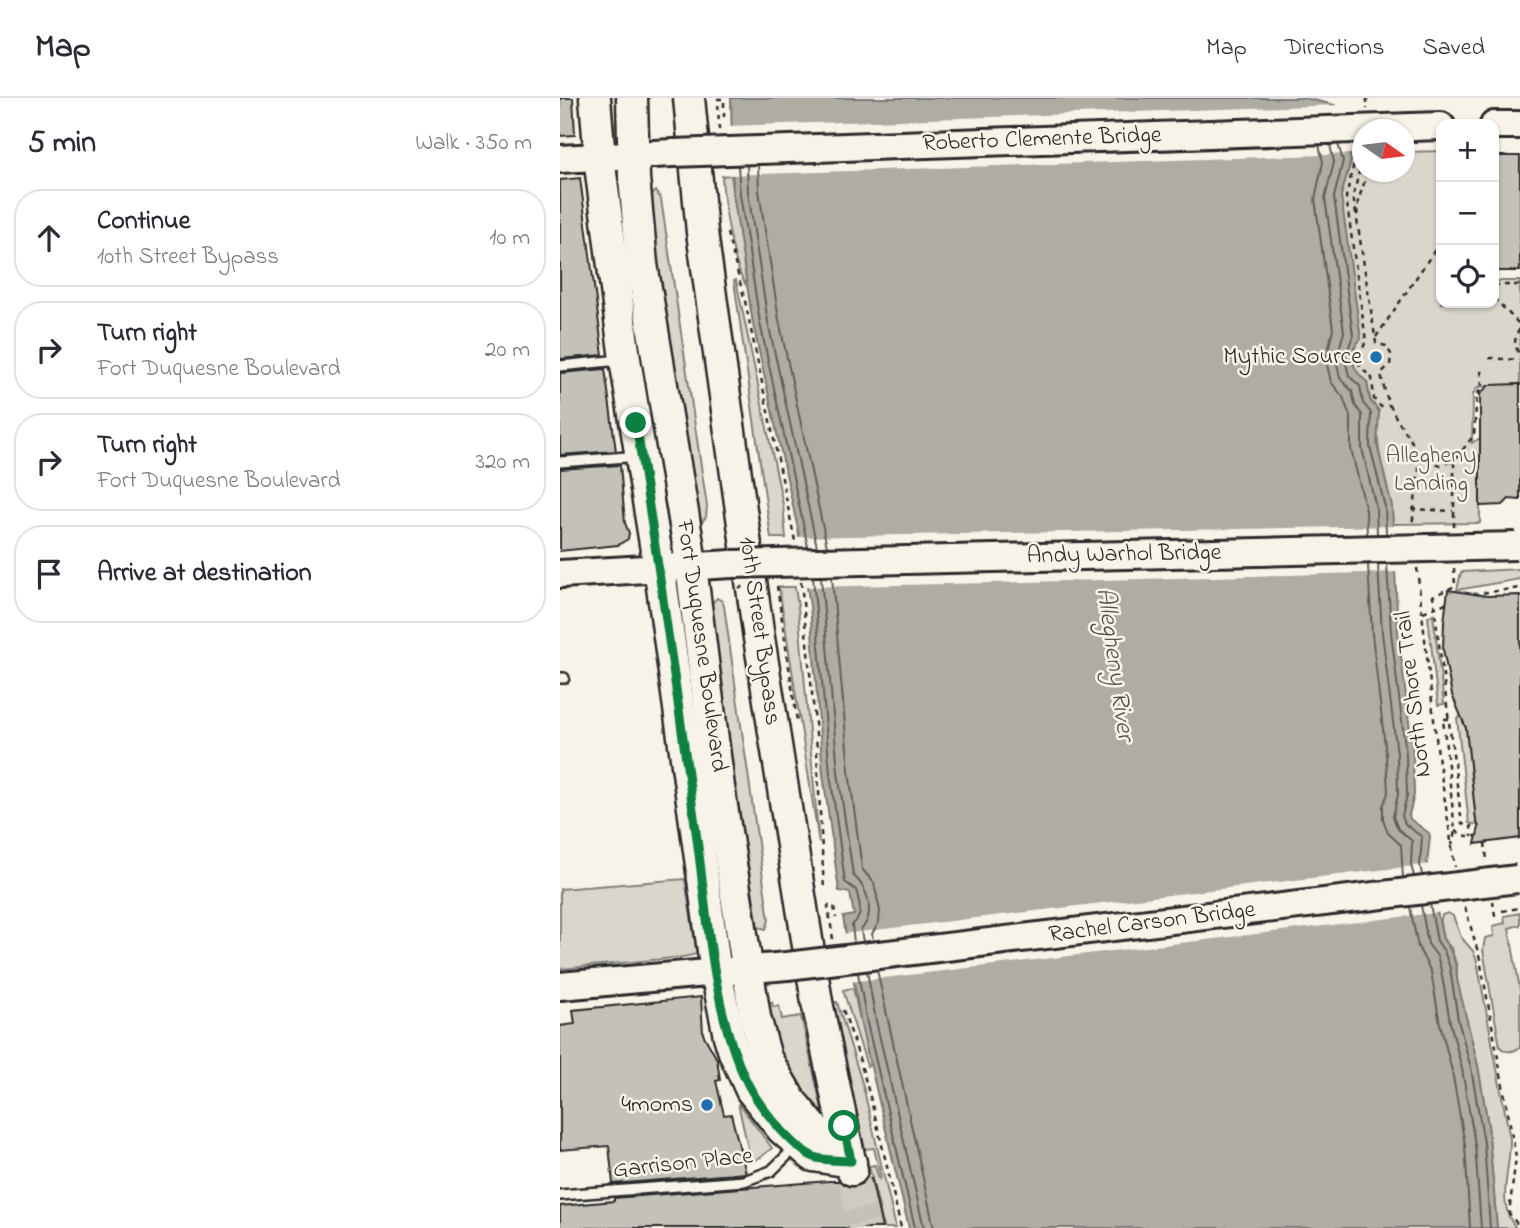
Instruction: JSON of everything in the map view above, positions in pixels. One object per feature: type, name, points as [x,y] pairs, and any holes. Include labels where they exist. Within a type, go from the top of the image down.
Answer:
[{"type":"main road","name":"Fort Duquesne Boulevard","points":[[595,98],[625,359],[659,567],[716,972],[732,1044],[745,1078],[766,1112],[813,1157],[852,1170]]},
{"type":"main road","name":"Fort Duquesne Boulevard","points":[[632,98],[633,153],[642,264],[691,566],[746,969],[755,1017],[772,1070],[804,1119],[852,1170]]},
{"type":"main road","name":"10th Street Bypass","points":[[689,98],[702,232],[759,638],[817,1002],[852,1170]]},
{"type":"street","points":[[1499,125],[1520,125]]},
{"type":"street","name":"Roberto Clemente Bridge","points":[[560,159],[633,153],[1436,126]]},
{"type":"street","name":"Andy Warhol Bridge","points":[[560,574],[732,564],[1518,546]]},
{"type":"street","name":"Rachel Carson Bridge","points":[[560,986],[788,966],[1519,879]]},
{"type":"lane","points":[[560,366],[625,359]]},
{"type":"lane","points":[[560,462],[627,457]]},
{"type":"lane","name":"Garrison Place","points":[[560,1195],[744,1181],[771,1171],[798,1144]]},
{"type":"path","points":[[713,98],[715,134]]},
{"type":"path","points":[[719,131],[718,99],[724,99],[724,117],[729,117]]},
{"type":"path","points":[[1390,405],[1381,407],[1374,399],[1372,378],[1360,367],[1359,358],[1366,341],[1346,197],[1354,163],[1361,164],[1353,196],[1375,338],[1376,343],[1386,346],[1391,354],[1390,365],[1381,373],[1384,390],[1418,453],[1419,472],[1412,509],[1413,532]]},
{"type":"path","points":[[1357,220],[1358,201],[1365,182]]},
{"type":"path","points":[[724,224],[745,300],[791,513],[796,552]]},
{"type":"path","points":[[1375,338],[1436,251]]},
{"type":"path","points":[[1499,285],[1520,285]]},
{"type":"path","points":[[1489,358],[1520,360],[1515,343],[1520,327],[1499,304]]},
{"type":"path","points":[[1412,509],[1453,511],[1454,461],[1474,435],[1477,394],[1482,388],[1481,368]]},
{"type":"path","points":[[1418,453],[1440,465],[1454,461]]},
{"type":"path","name":"North Shore Trail","points":[[1416,556],[1451,851],[1458,877]]},
{"type":"path","points":[[800,579],[816,733],[824,897],[829,943]]},
{"type":"path","points":[[777,582],[799,732]]},
{"type":"path","points":[[1473,594],[1520,588]]},
{"type":"path","points":[[1423,612],[1446,603]]},
{"type":"path","points":[[1435,607],[1462,824],[1471,826],[1472,836]]},
{"type":"path","points":[[1449,719],[1443,719],[1455,831],[1451,851]]},
{"type":"path","points":[[1455,831],[1477,836]]},
{"type":"path","points":[[1464,904],[1480,958],[1516,1157],[1509,1213],[1520,1228]]},
{"type":"path","points":[[833,939],[828,906],[834,906],[836,918]]},
{"type":"path","points":[[1502,911],[1520,908]]},
{"type":"path","points":[[841,1004],[868,1085],[901,1228]]},
{"type":"green space","name":"Allegheny Landing","points":[[1436,151],[1436,308],[1499,308],[1499,281],[1520,281],[1520,384],[1478,387],[1473,394],[1472,443],[1480,438],[1480,523],[1393,524],[1378,440],[1379,411],[1370,400],[1367,382],[1358,374],[1354,365],[1356,344],[1341,196],[1351,160],[1348,155],[1352,155],[1352,182],[1415,182],[1415,152]]},
{"type":"green space","points":[[731,175],[747,286],[737,266],[727,217],[722,176]]},
{"type":"green space","points":[[656,191],[661,199],[707,506],[706,517],[701,523],[696,521],[660,284],[651,196]]},
{"type":"green space","points":[[736,280],[783,505],[786,538],[771,538],[734,281]]},
{"type":"green space","points":[[1520,569],[1520,579],[1457,590],[1461,572]]},
{"type":"green space","points":[[779,587],[795,587],[819,843]]},
{"type":"green space","points":[[717,598],[724,606],[769,920],[766,929],[758,927],[734,778],[711,604]]},
{"type":"green space","points":[[1433,614],[1444,704],[1438,705],[1428,617]]},
{"type":"green space","points":[[1461,717],[1466,728],[1476,820],[1480,826],[1469,823],[1457,718]]},
{"type":"green space","points":[[685,879],[697,954],[560,969],[560,889]]},
{"type":"green space","points":[[1448,913],[1453,916],[1461,937],[1473,951],[1477,961],[1510,1139],[1506,1208],[1516,1228],[1497,1228],[1488,1125],[1478,1066],[1457,980],[1457,967],[1451,948],[1443,939],[1440,923],[1442,915]]},
{"type":"green space","points":[[1520,913],[1520,925],[1509,928],[1520,989],[1520,1048],[1509,1051],[1500,1047],[1483,950],[1485,938],[1494,936],[1493,926],[1505,923],[1504,916]]},
{"type":"green space","points":[[853,988],[870,1065],[867,1066],[843,990]]},
{"type":"green space","points":[[772,1002],[773,1007],[779,1006],[782,1019],[801,1016],[822,1117],[781,1064],[767,1008],[768,1003]]},
{"type":"green space","points":[[832,1002],[837,1002],[863,1086],[896,1228],[884,1228],[869,1166],[875,1165],[879,1179],[881,1178],[874,1148],[865,1149]]},
{"type":"green space","points":[[738,1103],[772,1148],[751,1162]]},
{"type":"water","name":"Allegheny River","points":[[731,98],[1304,98],[1335,105],[1351,160],[1341,196],[1361,339],[1352,356],[1358,373],[1367,382],[1370,400],[1379,411],[1377,445],[1392,506],[1398,632],[1413,753],[1414,795],[1409,815],[1410,819],[1430,836],[1427,865],[1443,939],[1455,963],[1478,1066],[1488,1125],[1497,1228],[909,1228],[861,1025],[843,917],[854,915],[850,893],[839,891],[823,774],[810,606],[798,529],[753,324],[733,194]]},
{"type":"pier","points":[[1340,105],[1352,154],[728,175],[727,126]]},
{"type":"pier","points":[[1396,526],[1398,572],[803,587],[796,537]]},
{"type":"pier","points":[[1430,864],[1443,912],[849,982],[842,934]]},
{"type":"building","points":[[560,98],[573,98],[575,135],[560,136]]},
{"type":"building","points":[[1499,156],[1520,156],[1520,271],[1499,271]]},
{"type":"building","points":[[580,178],[603,355],[560,359],[560,180]]},
{"type":"building","points":[[605,369],[616,451],[560,455],[560,373]]},
{"type":"building","points":[[1520,384],[1520,500],[1509,499],[1503,505],[1480,506],[1480,394],[1489,385]]},
{"type":"building","points":[[620,465],[628,539],[618,545],[560,551],[560,469]]},
{"type":"building","points":[[1448,590],[1487,596],[1520,595],[1520,838],[1475,844],[1479,827],[1466,728],[1452,695],[1443,649]]},
{"type":"building","points":[[701,997],[703,1034],[717,1059],[720,1080],[716,1081],[724,1115],[731,1114],[746,1173],[613,1184],[609,1146],[560,1150],[560,1026],[575,1024],[573,1010]]},
{"type":"building","points":[[871,1178],[882,1228],[560,1228],[560,1206],[614,1201],[614,1198],[829,1181],[839,1181],[846,1186],[855,1187]]},
{"type":"tunnel","points":[[854,1179],[864,1228]]},
{"type":"place","name":"Mythic Source","points":[[1376,357]]},
{"type":"place","name":"4moms","points":[[707,1105]]},
{"type":"route","points":[[636,423],[716,972],[729,1036],[745,1078],[766,1112],[813,1157],[851,1161],[844,1126]]}]
